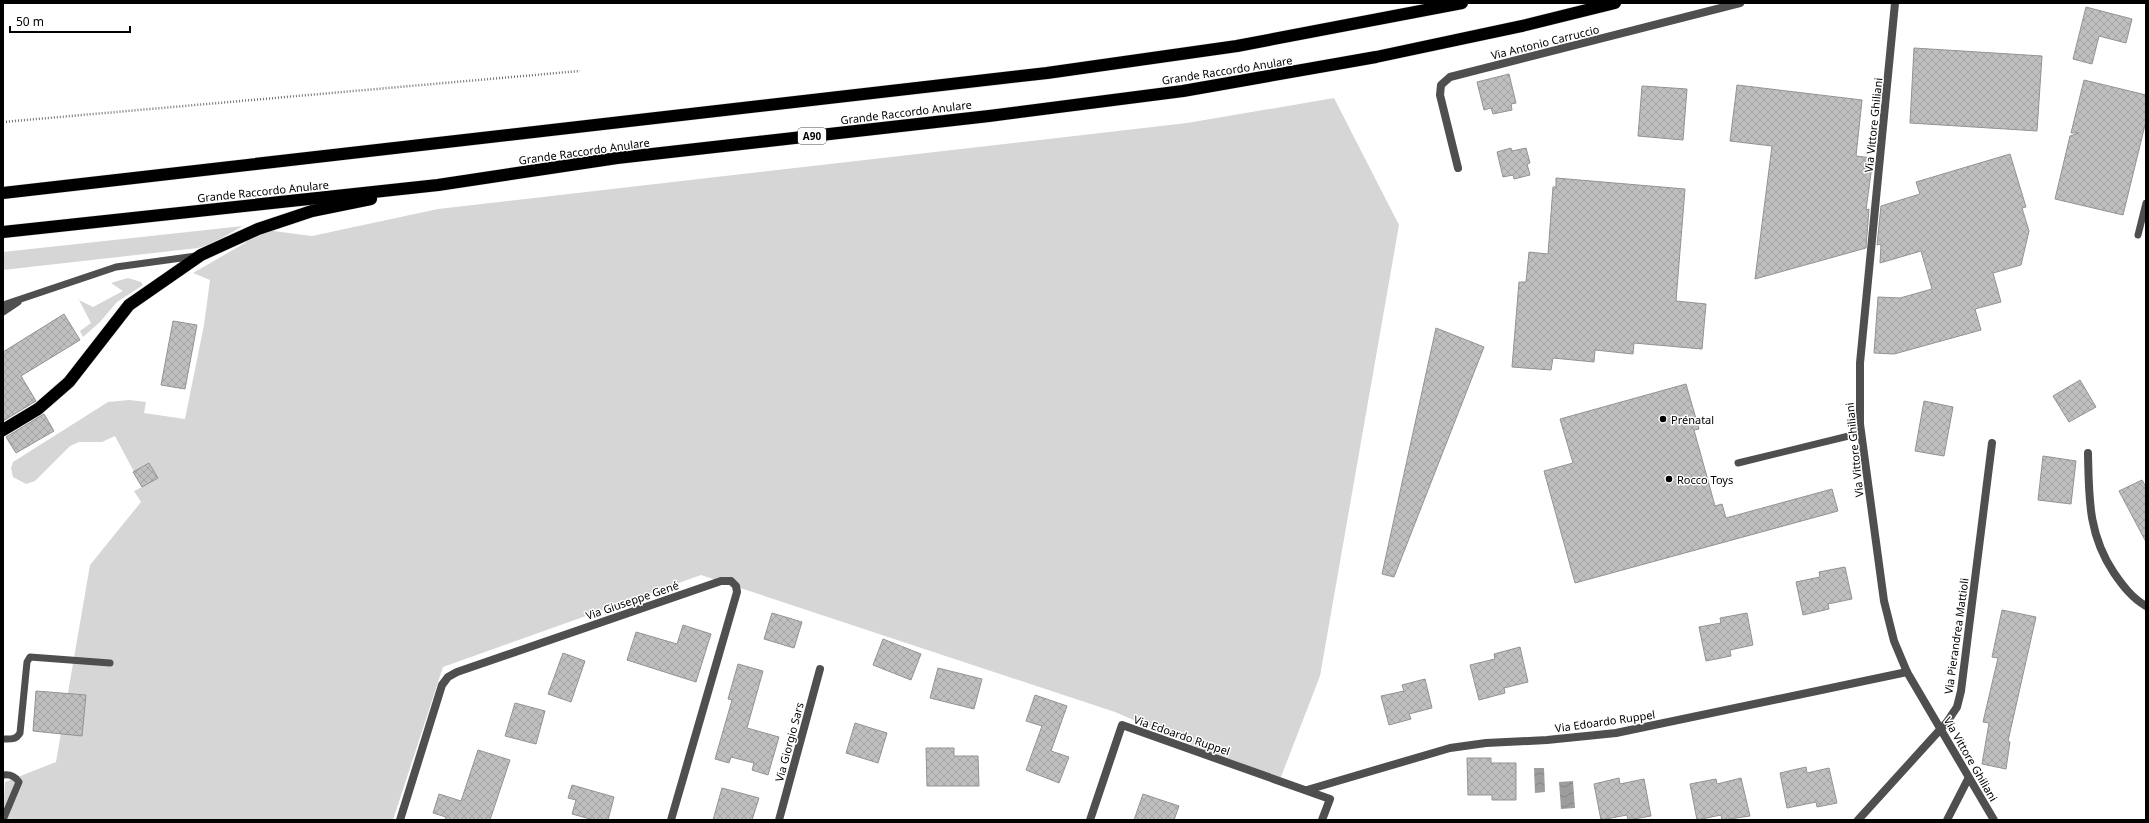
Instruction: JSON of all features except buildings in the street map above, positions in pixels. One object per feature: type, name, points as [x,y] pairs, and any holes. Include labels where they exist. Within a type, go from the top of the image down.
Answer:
[{"type":"highway","name":"Grande Raccordo Anulare","points":[[3,193],[1047,73],[1237,46],[1462,3]]},
{"type":"highway","name":"Grande Raccordo Anulare","points":[[3,232],[438,185],[617,158],[990,116],[1183,91],[1376,57],[1526,25],[1615,3]]},
{"type":"highway","points":[[3,430],[38,409],[68,382],[129,305],[201,255],[258,229],[312,211],[438,185]]},
{"type":"street","name":"Via Antonio Carruccio","points":[[1458,168],[1440,95],[1441,84],[1450,77],[1740,3]]},
{"type":"street","name":"Via Vittore Ghiliani","points":[[1895,3],[1860,363],[1859,414],[1861,433],[1884,601],[1894,641],[1907,672],[1968,779],[1994,820]]},
{"type":"street","name":"Via Pierandrea Mattioli","points":[[1858,820],[1954,712],[1961,691],[1992,443]]},
{"type":"street","points":[[2088,453],[2090,512],[2098,544],[2121,584],[2137,600],[2146,606]]},
{"type":"street","name":"Via Giuseppe Gené","points":[[400,820],[442,685],[448,677],[457,672],[721,581],[731,581],[736,586],[737,592],[671,820]]},
{"type":"street","name":"Via Giorgio Sars","points":[[779,820],[820,669]]},
{"type":"street","name":"Via Edoardo Ruppel","points":[[1307,790],[1450,748],[1486,743],[1547,740],[1616,733],[1907,672]]},
{"type":"street","name":"Via Edoardo Ruppel","points":[[1090,820],[1122,725],[1330,799],[1322,820]]},
{"type":"street","points":[[1946,820],[1968,779]]},
{"type":"lane","points":[[2138,235],[2146,203]]},
{"type":"lane","points":[[3,304],[116,267],[201,255]]},
{"type":"lane","points":[[3,312],[24,297]]},
{"type":"lane","points":[[1738,464],[1861,433]]},
{"type":"lane","points":[[3,739],[13,740],[18,737],[20,733],[27,662],[30,658],[110,663]]},
{"type":"lane","points":[[3,775],[8,774],[16,778],[19,782],[3,820]]},
{"type":"path","points":[[3,122],[580,71]]},
{"type":"shaded area","points":[[1334,98],[1399,225],[1320,676],[1279,782],[1115,712],[701,575],[443,667],[393,820],[3,820],[5,782],[56,762],[90,565],[141,502],[134,491],[142,487],[115,436],[102,442],[79,442],[70,446],[35,481],[26,484],[13,477],[11,468],[13,462],[108,402],[129,400],[146,402],[144,413],[185,419],[204,325],[210,280],[193,273],[245,243],[258,229],[312,236],[438,209],[1187,123]]},
{"type":"shaded area","points":[[243,226],[211,244],[198,248],[3,270],[3,252]]},
{"type":"shaded area","points":[[128,278],[141,282],[143,285],[117,302],[100,322],[83,337],[80,331],[91,323],[79,300],[93,307],[123,291],[111,283]]},
{"type":"water","points":[[1534,768],[1544,768],[1545,792],[1535,793]]},
{"type":"water","points":[[1573,781],[1575,808],[1561,809],[1559,782]]},
{"type":"place","name":"Prénatal","points":[[1663,419]]},
{"type":"place","name":"Rocco Toys","points":[[1669,479]]}]
